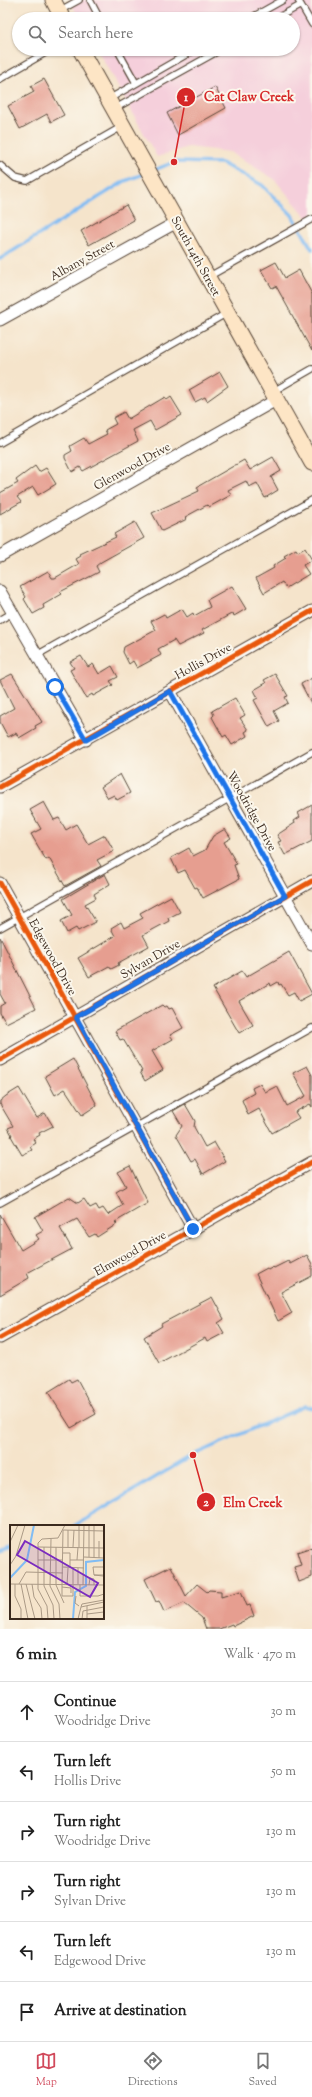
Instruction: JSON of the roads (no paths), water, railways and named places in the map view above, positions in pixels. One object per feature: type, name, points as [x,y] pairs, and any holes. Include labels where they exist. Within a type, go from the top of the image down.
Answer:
[{"type":"main road","name":"South 14th Street","points":[[84,56],[312,463]]},
{"type":"street","name":"Albany Street","points":[[0,320],[177,222]]},
{"type":"street","name":"Glenwood Drive","points":[[0,556],[274,396]]},
{"type":"street","points":[[0,591],[86,740]]},
{"type":"street","name":"Hollis Drive","points":[[0,787],[312,612]]},
{"type":"street","name":"Woodridge Drive","points":[[170,691],[312,944]]},
{"type":"street","name":"Sylvan Drive","points":[[0,1060],[312,881]]},
{"type":"street","name":"Edgewood Drive","points":[[0,883],[193,1229]]},
{"type":"street","name":"Elmwood Drive","points":[[0,1338],[312,1162]]},
{"type":"lane","points":[[58,10],[79,0]]},
{"type":"lane","points":[[90,0],[96,12]]},
{"type":"lane","points":[[262,12],[283,0]]},
{"type":"lane","points":[[285,12],[300,2],[312,24]]},
{"type":"lane","points":[[0,79],[40,56]]},
{"type":"lane","points":[[121,56],[136,83]]},
{"type":"lane","points":[[112,104],[136,83],[184,56]]},
{"type":"lane","points":[[112,104],[208,56]]},
{"type":"lane","points":[[0,165],[15,178],[27,181],[123,126]]},
{"type":"lane","points":[[208,277],[312,219]]},
{"type":"lane","points":[[0,443],[228,313]]},
{"type":"lane","points":[[274,396],[312,369]]},
{"type":"lane","points":[[37,655],[312,500]]},
{"type":"lane","points":[[0,620],[12,613]]},
{"type":"lane","points":[[0,928],[312,752]]},
{"type":"lane","points":[[0,1203],[312,1028]]},
{"type":"waterway","points":[[152,171],[174,162],[221,163],[262,185],[292,215],[312,249]]},
{"type":"waterway","points":[[0,259],[125,181],[146,173]]},
{"type":"waterway","points":[[76,1525],[193,1455],[305,1406],[312,1408]]},
{"type":"waterway","points":[[0,1551],[10,1547]]},
{"type":"place","name":"Cat Claw Creek","points":[[174,162]]},
{"type":"place","name":"Elm Creek","points":[[193,1455]]}]
